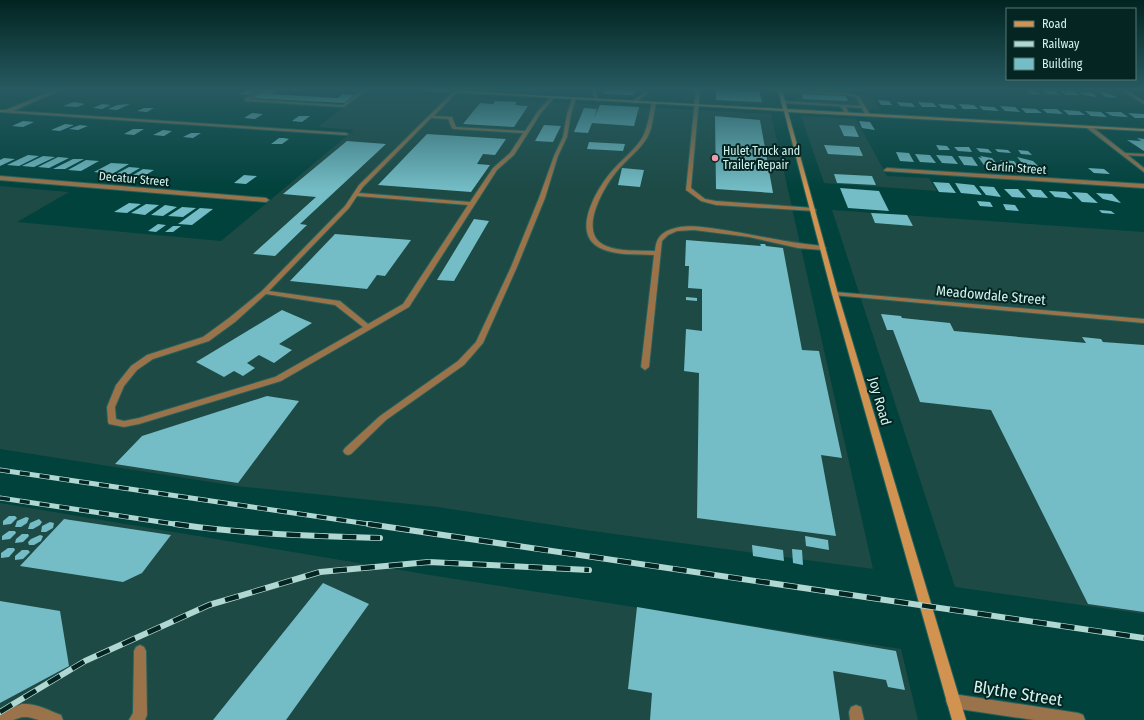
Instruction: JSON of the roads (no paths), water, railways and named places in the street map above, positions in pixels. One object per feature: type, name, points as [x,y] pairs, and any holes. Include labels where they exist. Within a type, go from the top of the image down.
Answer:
[{"type":"main road","name":"Joy Road","points":[[789,123],[835,294],[959,720]]},
{"type":"main road","points":[[1008,123],[1144,130]]},
{"type":"street","points":[[170,123],[346,134]]},
{"type":"street","points":[[425,123],[361,186],[347,207],[264,292],[232,320],[206,339],[150,357],[134,368],[120,385],[111,407],[112,422],[124,424],[139,421],[278,379],[406,305],[495,169],[512,154],[532,123]]},
{"type":"street","points":[[452,123],[454,128],[526,132]]},
{"type":"street","points":[[348,451],[383,418],[461,363],[479,343],[514,267],[542,198],[556,156],[565,137],[568,123]]},
{"type":"street","points":[[649,123],[645,138],[613,173],[604,187],[595,203],[589,228],[591,236],[596,243],[602,247],[620,251],[658,252]]},
{"type":"street","points":[[695,123],[688,189],[694,195],[704,200],[716,203],[813,210]]},
{"type":"street","points":[[1089,127],[1144,170]]},
{"type":"street","points":[[1124,154],[1144,155]]},
{"type":"street","name":"Carlin Street","points":[[887,170],[1144,186]]},
{"type":"street","name":"Decatur Street","points":[[0,178],[266,200]]},
{"type":"street","points":[[356,194],[472,204]]},
{"type":"street","points":[[645,367],[659,241],[664,235],[685,228],[749,235],[798,246],[823,248]]},
{"type":"street","points":[[264,292],[337,303],[368,327]]},
{"type":"street","name":"Meadowdale Street","points":[[835,294],[1144,321]]},
{"type":"street","points":[[136,720],[140,715],[140,651]]},
{"type":"street","name":"Blythe Street","points":[[953,701],[1078,720]]},
{"type":"street","points":[[0,720],[13,712],[28,709],[56,720]]},
{"type":"railway","points":[[0,470],[375,525]]},
{"type":"railway","points":[[0,498],[181,525]]},
{"type":"railway","points":[[175,524],[252,532],[380,538]]},
{"type":"railway","points":[[368,524],[1144,638]]},
{"type":"railway","points":[[0,712],[85,661],[209,605],[320,572],[429,562],[589,570]]},
{"type":"place","name":"Hulet Truck and Trailer Repair","points":[[715,158]]}]
